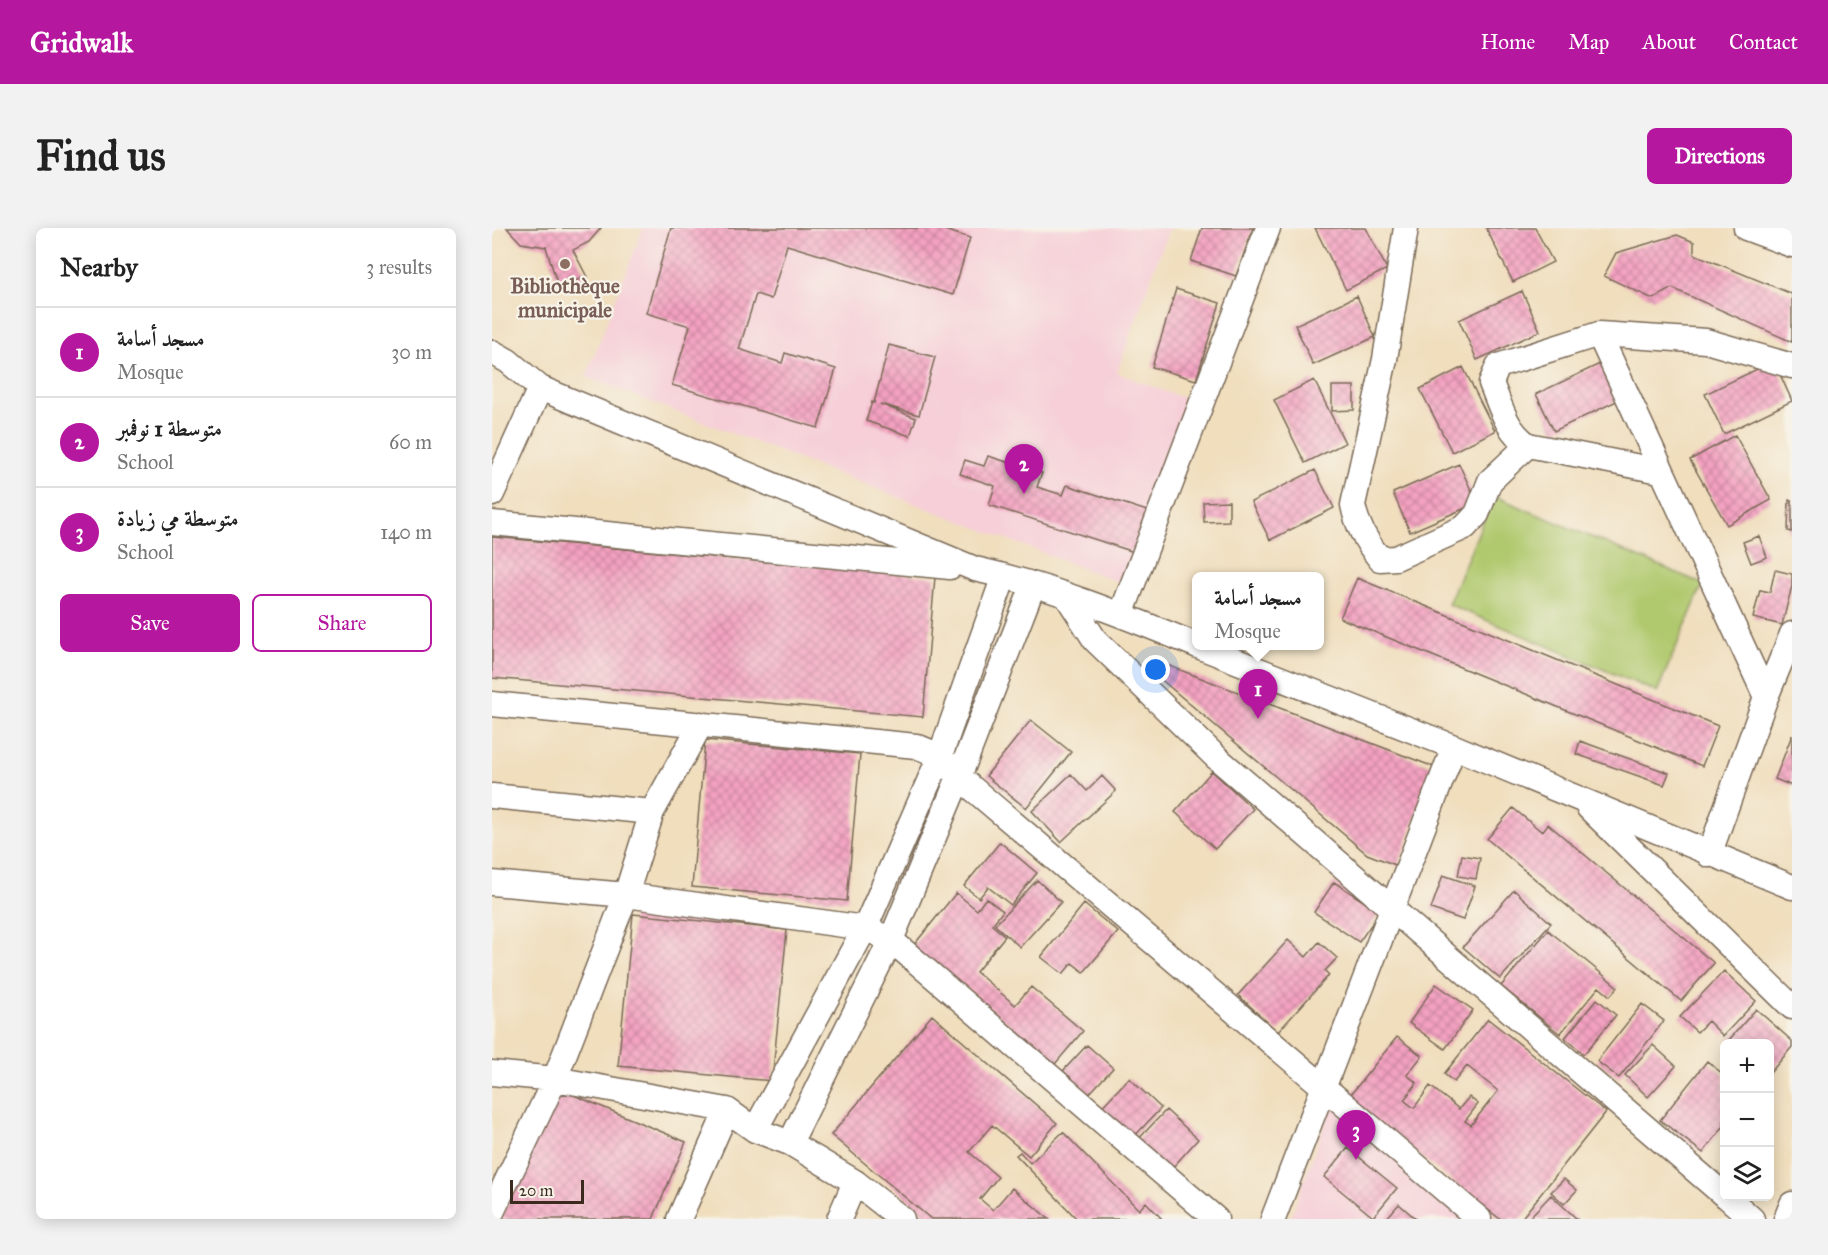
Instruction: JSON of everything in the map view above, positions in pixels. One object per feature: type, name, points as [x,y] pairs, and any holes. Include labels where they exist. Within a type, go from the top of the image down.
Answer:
[{"type":"street","points":[[1121,615],[1211,381],[1244,286],[1268,228]]},
{"type":"street","points":[[1406,228],[1385,359],[1353,504],[1357,524],[1380,559],[1396,558],[1466,527],[1485,498],[1490,481],[1500,469],[1528,445]]},
{"type":"street","points":[[1746,228],[1792,245]]},
{"type":"street","points":[[1599,334],[1660,471],[1766,697]]},
{"type":"street","points":[[1660,471],[1528,445],[1515,436],[1507,423],[1491,382],[1493,373],[1498,366],[1599,334],[1706,341],[1792,366]]},
{"type":"street","points":[[497,358],[540,388],[975,569]]},
{"type":"street","points":[[492,494],[540,388]]},
{"type":"street","points":[[492,523],[975,569],[1004,576],[1121,615],[1192,643]]},
{"type":"street","points":[[755,1130],[865,928],[940,756],[1004,576]]},
{"type":"street","points":[[790,1143],[891,940],[959,777],[1033,586]]},
{"type":"street","points":[[1068,598],[1095,640],[1217,758],[1394,908],[1720,1192]]},
{"type":"street","points":[[1709,855],[1766,697],[1792,633]]},
{"type":"street","points":[[1210,650],[1454,747],[1709,855],[1792,887]]},
{"type":"street","points":[[492,704],[916,746],[940,756],[959,777],[1479,1219]]},
{"type":"street","points":[[492,1212],[555,1079],[626,895],[652,812],[701,724]]},
{"type":"street","points":[[1273,1219],[1454,747]]},
{"type":"street","points":[[492,796],[652,812]]},
{"type":"street","points":[[1578,798],[1792,1007]]},
{"type":"street","points":[[492,883],[626,895],[865,928],[891,940],[1216,1219]]},
{"type":"street","points":[[492,1073],[555,1079],[727,1110],[755,1130],[790,1143],[855,1182],[902,1219]]},
{"type":"street","points":[[679,1219],[727,1110]]},
{"type":"street","points":[[839,1219],[855,1182]]},
{"type":"street","points":[[1731,1201],[1752,1219]]},
{"type":"street","points":[[1785,1219],[1792,1204]]},
{"type":"shaded area","points":[[643,228],[1169,228],[1117,373],[1194,402],[1126,585],[586,377]]},
{"type":"shaded area","points":[[1333,1101],[1469,1219],[1290,1219]]},
{"type":"green space","points":[[1494,496],[1703,584],[1657,692],[1448,604]]},
{"type":"building","name":"Bibliothèque municipale","points":[[507,228],[601,228],[589,242],[573,250],[587,277],[558,286],[546,247],[521,243]]},
{"type":"building","points":[[671,228],[938,228],[970,238],[953,295],[787,245],[771,299],[756,294],[739,349],[782,363],[785,353],[836,369],[818,428],[672,385],[690,326],[646,313]]},
{"type":"building","points":[[1202,228],[1253,228],[1236,276],[1191,261]]},
{"type":"building","points":[[1315,228],[1366,228],[1387,269],[1346,290]]},
{"type":"building","points":[[1486,228],[1535,228],[1553,262],[1513,282]]},
{"type":"building","points":[[1677,235],[1694,242],[1694,254],[1792,294],[1792,342],[1672,288],[1653,299],[1604,276],[1616,253]]},
{"type":"building","points":[[1176,289],[1220,303],[1196,380],[1152,367]]},
{"type":"building","points":[[1522,291],[1540,331],[1477,360],[1459,320]]},
{"type":"building","points":[[1357,296],[1375,337],[1313,365],[1295,325]]},
{"type":"building","points":[[889,345],[935,357],[919,415],[880,404],[916,418],[910,436],[866,421],[872,402],[874,403]]},
{"type":"building","points":[[1774,361],[1792,401],[1724,434],[1705,394]]},
{"type":"building","points":[[1604,362],[1621,399],[1554,431],[1536,394]]},
{"type":"building","points":[[1463,367],[1495,431],[1452,452],[1420,389]]},
{"type":"building","points":[[1314,380],[1345,443],[1305,463],[1274,400]]},
{"type":"building","points":[[1332,386],[1354,386],[1354,410],[1332,411]]},
{"type":"building","points":[[1735,435],[1771,500],[1727,525],[1690,460]]},
{"type":"building","points":[[988,456],[1042,473],[1037,487],[1063,495],[1067,485],[1147,511],[1134,552],[989,505],[995,486],[960,474],[965,460],[984,466]]},
{"type":"building","points":[[1459,464],[1477,503],[1410,532],[1393,493]]},
{"type":"building","points":[[1315,470],[1334,508],[1270,540],[1251,502]]},
{"type":"building","points":[[1789,500],[1792,500],[1792,532],[1788,531]]},
{"type":"building","points":[[1229,501],[1229,521],[1204,522],[1203,502]]},
{"type":"building","points":[[1759,536],[1767,557],[1751,563],[1743,542]]},
{"type":"building","points":[[492,537],[935,577],[923,717],[492,678]]},
{"type":"building","points":[[1775,570],[1792,574],[1792,586],[1782,625],[1753,618],[1760,590],[1770,592]]},
{"type":"building","points":[[1357,578],[1718,726],[1702,766],[1340,618]]},
{"type":"building","points":[[1154,660],[1434,767],[1398,866],[1367,854],[1151,671]]},
{"type":"building","points":[[1031,720],[1071,752],[1026,808],[986,776]]},
{"type":"building","points":[[1792,735],[1792,786],[1775,779]]},
{"type":"building","points":[[705,740],[860,754],[847,901],[692,887]]},
{"type":"building","points":[[1580,741],[1669,773],[1664,785],[1576,754]]},
{"type":"building","points":[[1212,771],[1253,809],[1215,849],[1175,812]]},
{"type":"building","points":[[1071,774],[1087,791],[1102,776],[1116,791],[1061,842],[1032,811]]},
{"type":"building","points":[[1513,808],[1542,832],[1548,824],[1714,963],[1681,1001],[1487,839]]},
{"type":"building","points":[[1000,842],[1037,873],[1011,905],[988,887],[979,898],[964,886]]},
{"type":"building","points":[[1462,855],[1480,858],[1476,879],[1458,876]]},
{"type":"building","points":[[1443,875],[1475,886],[1463,920],[1431,909]]},
{"type":"building","points":[[1037,880],[1061,902],[1020,947],[995,925]]},
{"type":"building","points":[[1334,882],[1380,912],[1359,942],[1314,912]]},
{"type":"building","points":[[1514,890],[1551,923],[1500,979],[1463,947]]},
{"type":"building","points":[[956,893],[977,910],[986,898],[1003,911],[992,925],[1005,936],[976,972],[1015,1005],[1031,987],[1083,1031],[1055,1064],[965,987],[961,992],[909,951]]},
{"type":"building","points":[[1084,904],[1118,932],[1084,972],[1072,963],[1063,974],[1041,957]]},
{"type":"building","points":[[633,914],[787,930],[772,1081],[618,1066]]},
{"type":"building","points":[[1548,930],[1618,987],[1610,996],[1599,987],[1560,1034],[1501,986]]},
{"type":"building","points":[[1288,940],[1306,957],[1319,942],[1337,958],[1325,971],[1329,975],[1278,1032],[1238,995]]},
{"type":"building","points":[[1724,971],[1756,1001],[1723,1036],[1708,1021],[1697,1032],[1680,1017]]},
{"type":"building","points":[[1436,984],[1473,1010],[1445,1049],[1409,1023]]},
{"type":"building","points":[[1597,999],[1616,1015],[1584,1054],[1565,1038]]},
{"type":"building","points":[[1642,1004],[1664,1021],[1619,1078],[1597,1061]]},
{"type":"building","points":[[1756,1009],[1792,1041],[1792,1047],[1774,1068],[1774,1039],[1730,1039]]},
{"type":"building","points":[[932,1015],[1057,1123],[1029,1156],[992,1125],[969,1152],[998,1177],[980,1199],[993,1210],[1012,1188],[1049,1219],[931,1219],[831,1135]]},
{"type":"building","points":[[1488,1019],[1606,1112],[1521,1219],[1500,1219],[1347,1099],[1397,1037],[1422,1056],[1407,1075],[1417,1083],[1404,1100],[1414,1108],[1430,1086],[1459,1109],[1469,1097],[1478,1104],[1465,1121],[1471,1125],[1498,1091],[1467,1066],[1454,1082],[1444,1074]]},
{"type":"building","points":[[1087,1045],[1113,1068],[1089,1094],[1063,1071]]},
{"type":"building","points":[[1653,1045],[1676,1066],[1648,1097],[1625,1075]]},
{"type":"building","points":[[1707,1061],[1720,1072],[1720,1131],[1703,1153],[1660,1120]]},
{"type":"building","points":[[1129,1078],[1161,1108],[1128,1143],[1096,1113]]},
{"type":"building","points":[[557,1088],[686,1142],[653,1219],[501,1219]]},
{"type":"building","points":[[1166,1110],[1198,1139],[1165,1176],[1132,1146]]},
{"type":"building","points":[[1063,1132],[1139,1210],[1146,1202],[1162,1219],[1077,1219],[1016,1155],[1020,1152],[1030,1163]]},
{"type":"building","points":[[1348,1148],[1397,1188],[1373,1217],[1324,1177]]},
{"type":"building","points":[[1564,1179],[1577,1190],[1564,1204],[1551,1192]]},
{"type":"building","points":[[1551,1195],[1577,1219],[1528,1219]]},
{"type":"building","points":[[1399,1204],[1416,1219],[1386,1219]]},
{"type":"place","name":"Bibliothèque municipale","points":[[565,264]]},
{"type":"place","name":"متوسطة 1 نوفمبر","points":[[1024,494]]},
{"type":"place","name":"مسجد أسامة","points":[[1258,719]]},
{"type":"place","name":"متوسطة مي زيادة","points":[[1356,1160]]}]
